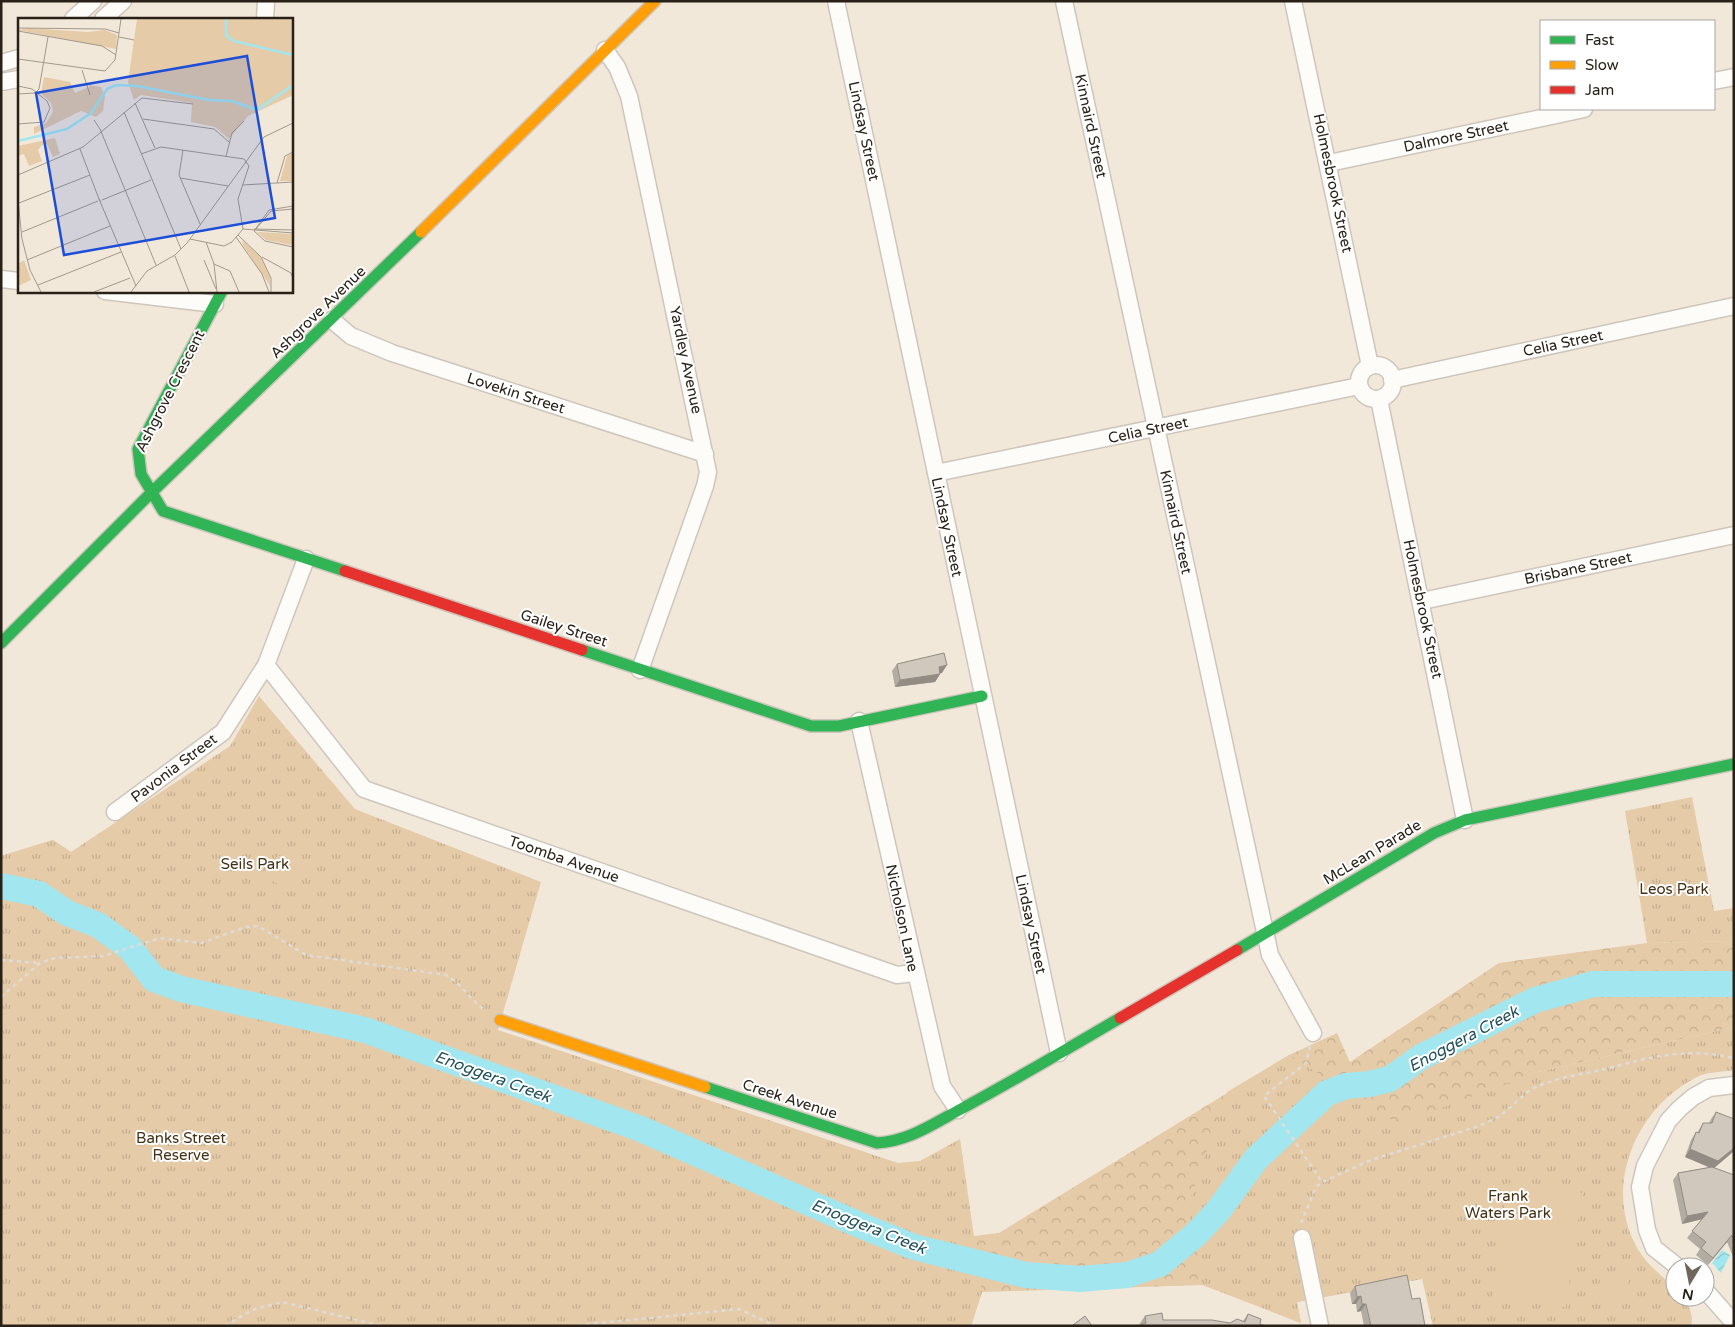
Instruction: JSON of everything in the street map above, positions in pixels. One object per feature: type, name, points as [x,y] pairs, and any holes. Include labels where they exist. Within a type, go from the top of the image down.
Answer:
[{"type":"street","points":[[74,18],[93,1]]},
{"type":"street","points":[[104,18],[123,1]]},
{"type":"street","name":"Ashgrove Avenue","points":[[1,643],[152,492],[332,320],[655,1]]},
{"type":"street","name":"Lindsay Street","points":[[836,1],[1059,1053]]},
{"type":"street","name":"Kinnaird Street","points":[[1064,1],[1265,934],[1270,954],[1313,1033]]},
{"type":"street","name":"Holmesbrook Street","points":[[1293,1],[1329,163],[1370,366]]},
{"type":"street","name":"Yardley Avenue","points":[[605,50],[618,67],[629,96],[708,472],[705,486],[640,670]]},
{"type":"street","points":[[1,63],[18,58]]},
{"type":"street","points":[[1715,81],[1734,77]]},
{"type":"street","points":[[1,82],[18,79]]},
{"type":"street","name":"Dalmore Street","points":[[1329,163],[1579,110]]},
{"type":"street","points":[[1,280],[18,282]]},
{"type":"street","points":[[121,292],[218,298]]},
{"type":"street","name":"Ashgrove Crescent","points":[[152,492],[139,471],[136,462],[138,449],[218,298]]},
{"type":"street","name":"Celia Street","points":[[1392,380],[1734,306]]},
{"type":"street","name":"Lovekin Street","points":[[332,320],[351,336],[392,353],[705,454]]},
{"type":"street","points":[[1370,366],[1384,368],[1392,380],[1389,393],[1379,399],[1368,397],[1359,386],[1361,374],[1370,366]]},
{"type":"street","name":"Celia Street","points":[[936,474],[1359,386]]},
{"type":"street","name":"Holmesbrook Street","points":[[1379,399],[1422,601],[1465,820]]},
{"type":"street","name":"Gailey Street","points":[[152,492],[163,511],[811,726],[839,726],[982,696]]},
{"type":"street","name":"Brisbane Street","points":[[1422,601],[1734,535]]},
{"type":"street","name":"Pavonia Street","points":[[115,812],[223,732],[266,665],[306,559]]},
{"type":"street","name":"Toomba Avenue","points":[[266,665],[364,789],[897,975],[914,973]]},
{"type":"street","name":"Nicholson Lane","points":[[859,721],[914,973],[942,1086],[958,1110]]},
{"type":"street","name":"McLean Parade","points":[[1059,1053],[1265,934],[1434,832],[1465,820],[1734,764]]},
{"type":"street","name":"Creek Avenue","points":[[500,1020],[877,1143],[893,1142],[907,1138],[1059,1053]]},
{"type":"street","points":[[1665,1257],[1654,1248],[1647,1230],[1640,1187],[1645,1166],[1668,1121],[1679,1109],[1693,1097],[1708,1088],[1734,1085]]},
{"type":"street","points":[[1302,1238],[1320,1326]]},
{"type":"street","points":[[1715,1301],[1734,1323]]},
{"type":"path","points":[[1,997],[40,963],[55,958],[103,956],[160,938],[201,943],[246,927],[258,926],[306,955],[446,975],[460,983],[475,1003],[500,1020]]},
{"type":"path","points":[[1,960],[40,963]]},
{"type":"path","points":[[1313,1033],[1306,1063],[1264,1096],[1322,1182]]},
{"type":"path","points":[[1302,1238],[1302,1222],[1316,1188],[1322,1182],[1371,1160],[1479,1126],[1500,1116],[1530,1089],[1567,1076],[1603,1070],[1652,1056],[1682,1052],[1734,1058]]},
{"type":"path","points":[[225,1326],[252,1310],[282,1302],[382,1326]]},
{"type":"path","points":[[570,1326],[739,1309],[775,1326]]},
{"type":"green space","name":"Banks Street Reserve","points":[[259,696],[355,809],[541,882],[498,1030],[898,1163],[920,1161],[960,1139],[982,1292],[971,1326],[1,1326],[1,856],[53,840],[71,852],[230,746]]},
{"type":"green space","name":"Leos Park","points":[[1692,797],[1714,911],[1734,908],[1734,941],[1647,943],[1625,811]]},
{"type":"green space","points":[[53,840],[71,852],[485,1060],[974,1236],[999,1233],[1289,1055],[1337,1033],[1350,1062],[1499,963],[1647,943],[1734,941],[1734,1027],[1538,1072],[1422,1279],[1297,1302],[1301,1323],[1203,1285],[982,1292],[971,1326],[1,856]]},
{"type":"green space","points":[[278,855],[299,867],[287,889],[265,877]]},
{"type":"green space","name":"Frank Waters Park","points":[[1734,1027],[1734,1070],[1710,1073],[1697,1077],[1675,1091],[1656,1109],[1641,1129],[1630,1152],[1624,1177],[1623,1202],[1628,1227],[1642,1256],[1665,1279],[1665,1307],[1689,1307],[1691,1326],[1433,1326],[1422,1279],[1297,1302],[1301,1323],[1203,1285],[1188,1206],[1227,1092],[1289,1055],[1398,1124],[1538,1072]]},
{"type":"green space","points":[[1508,1183],[1582,1193],[1566,1307],[1492,1297]]},
{"type":"green space","points":[[1601,1274],[1629,1278],[1625,1302],[1597,1297]]},
{"type":"water","points":[[1722,1250],[1730,1255],[1721,1273],[1715,1266],[1715,1259]]},
{"type":"building","points":[[944,653],[947,665],[939,667],[940,674],[900,680],[897,664]]},
{"type":"building","points":[[1716,1112],[1734,1119],[1734,1148],[1718,1161],[1690,1149],[1696,1132],[1699,1133],[1703,1123],[1712,1123]]},
{"type":"building","points":[[1712,1167],[1734,1175],[1734,1240],[1732,1235],[1714,1257],[1701,1248],[1706,1242],[1692,1231],[1708,1212],[1687,1216],[1678,1173]]},
{"type":"building","points":[[1407,1275],[1412,1299],[1420,1298],[1425,1326],[1371,1326],[1366,1304],[1362,1304],[1361,1296],[1357,1297],[1355,1286]]},
{"type":"building","points":[[1162,1313],[1163,1320],[1212,1320],[1230,1323],[1237,1319],[1245,1322],[1248,1314],[1261,1319],[1260,1324],[1265,1326],[1138,1326],[1146,1323],[1145,1316]]},
{"type":"building","points":[[1085,1316],[1092,1326],[1073,1325]]},
{"type":"waterway","name":"Enoggera Creek","points":[[1,886],[39,894],[67,913],[98,925],[130,948],[154,979],[181,989],[365,1030],[641,1129],[914,1247],[1026,1275],[1080,1279],[1127,1275],[1160,1264],[1195,1235],[1218,1211],[1256,1159],[1327,1093],[1346,1086],[1369,1084],[1390,1079],[1421,1057],[1535,1000],[1593,984],[1734,984]]},
{"type":"traffic: fast","points":[[1,643],[152,492],[421,232]]},
{"type":"traffic: fast","points":[[221,292],[138,449],[141,474],[163,511],[345,571]]},
{"type":"traffic: fast","points":[[582,650],[811,726],[839,726],[982,696]]},
{"type":"traffic: fast","points":[[1237,950],[1434,833],[1465,820],[1734,764]]},
{"type":"traffic: fast","points":[[705,1087],[877,1143],[889,1142],[931,1126],[1120,1018]]},
{"type":"traffic: slow","points":[[421,232],[655,1]]},
{"type":"traffic: slow","points":[[500,1020],[705,1087]]},
{"type":"traffic: jam","points":[[345,571],[582,650]]},
{"type":"traffic: jam","points":[[1120,1018],[1237,950]]},
{"type":"park label","name":"Seils Park","points":[[255,864]]}]
